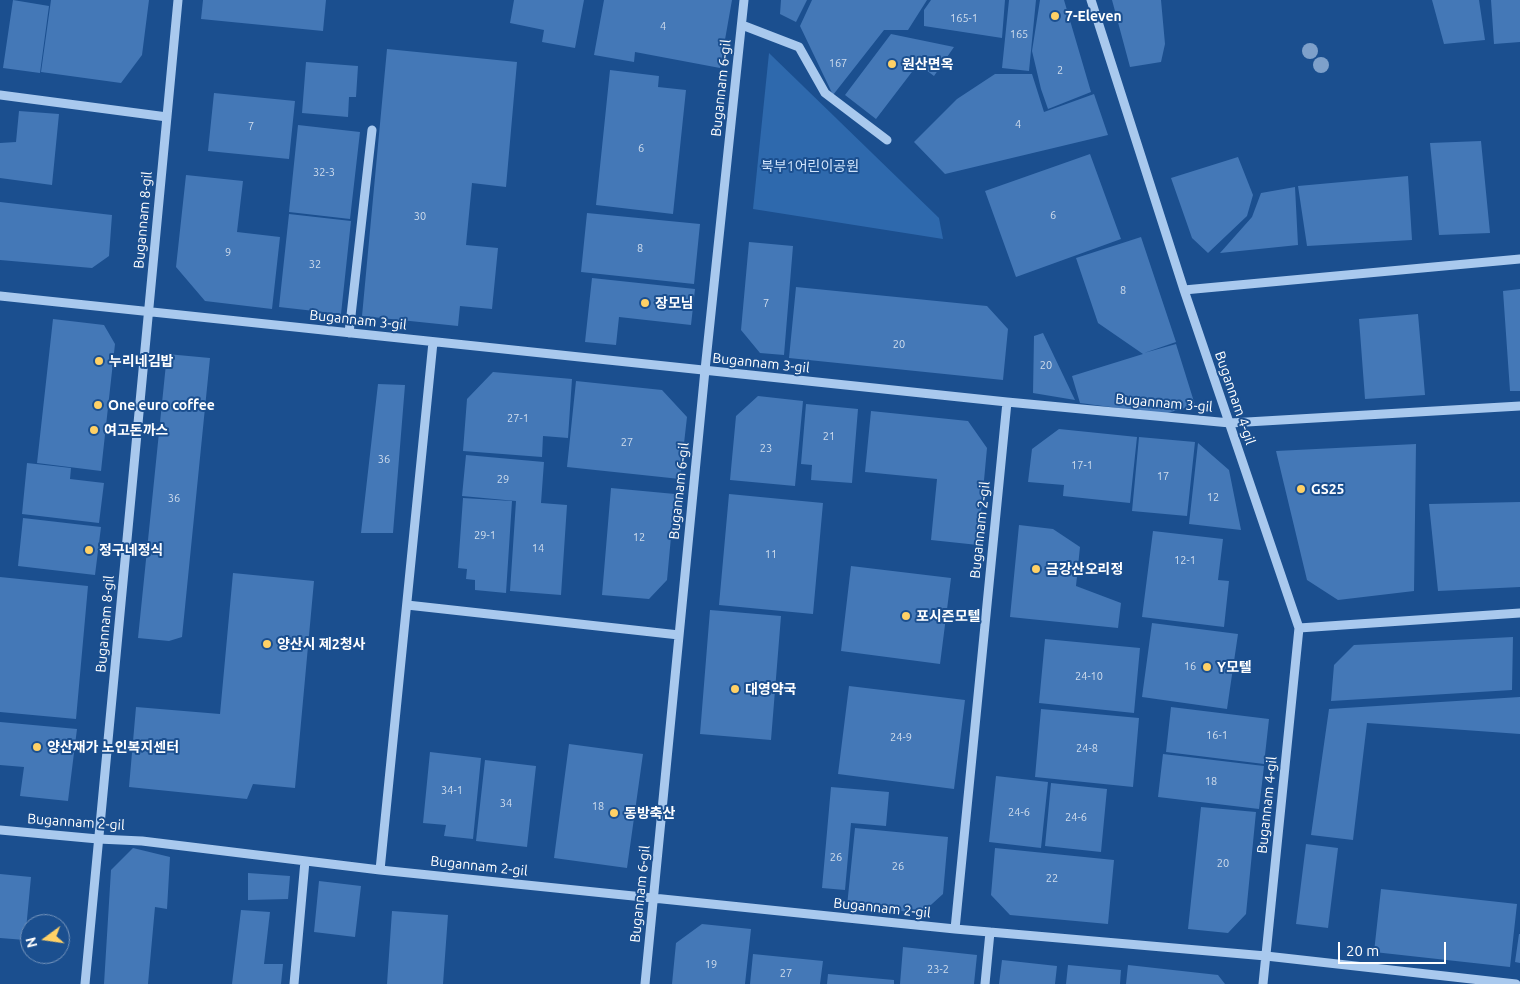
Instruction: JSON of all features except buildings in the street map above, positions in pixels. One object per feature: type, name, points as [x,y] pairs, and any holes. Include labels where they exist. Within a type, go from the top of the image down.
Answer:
[{"type":"street","name":"Bugannam 8-gil","points":[[84,984],[178,0]]},
{"type":"street","name":"Bugannam 6-gil","points":[[645,984],[705,370],[744,0]]},
{"type":"street","name":"Bugannam 4-gil","points":[[1091,0],[1184,290],[1299,628],[1263,984]]},
{"type":"street","points":[[742,25],[799,46],[825,93],[886,140]]},
{"type":"street","points":[[0,95],[167,116]]},
{"type":"street","points":[[349,333],[372,130]]},
{"type":"street","points":[[1184,290],[1520,259]]},
{"type":"street","name":"Bugannam 3-gil","points":[[0,296],[1007,402],[1230,423],[1520,406]]},
{"type":"street","points":[[380,870],[433,342]]},
{"type":"street","name":"Bugannam 2-gil","points":[[955,929],[1007,402]]},
{"type":"street","points":[[406,605],[679,635]]},
{"type":"street","points":[[1299,628],[1520,613]]},
{"type":"street","name":"Bugannam 2-gil","points":[[0,830],[98,839],[142,840],[380,870],[955,929],[1266,956],[1516,984]]},
{"type":"street","points":[[294,984],[305,861]]},
{"type":"street","points":[[985,984],[990,932]]},
{"type":"green space","name":"북부1어린이공원","points":[[769,53],[939,218],[943,239],[753,209]]},
{"type":"place","name":"7-Eleven","points":[[1055,16]]},
{"type":"place","name":"원산면옥","points":[[892,64]]},
{"type":"place","name":"장모님","points":[[645,303]]},
{"type":"place","name":"누리네김밥","points":[[99,361]]},
{"type":"place","name":"One euro coffee","points":[[98,405]]},
{"type":"place","name":"여고돈까스","points":[[94,430]]},
{"type":"place","name":"GS25","points":[[1301,489]]},
{"type":"place","name":"정구네정식","points":[[89,550]]},
{"type":"place","name":"금강산오리정","points":[[1036,569]]},
{"type":"place","name":"포시즌모텔","points":[[906,616]]},
{"type":"place","name":"양산시 제2청사","points":[[267,644]]},
{"type":"place","name":"Y모텔","points":[[1207,667]]},
{"type":"place","name":"대영약국","points":[[735,689]]},
{"type":"place","name":"양산재가 노인복지센터","points":[[37,747]]},
{"type":"place","name":"동방축산","points":[[614,813]]}]
